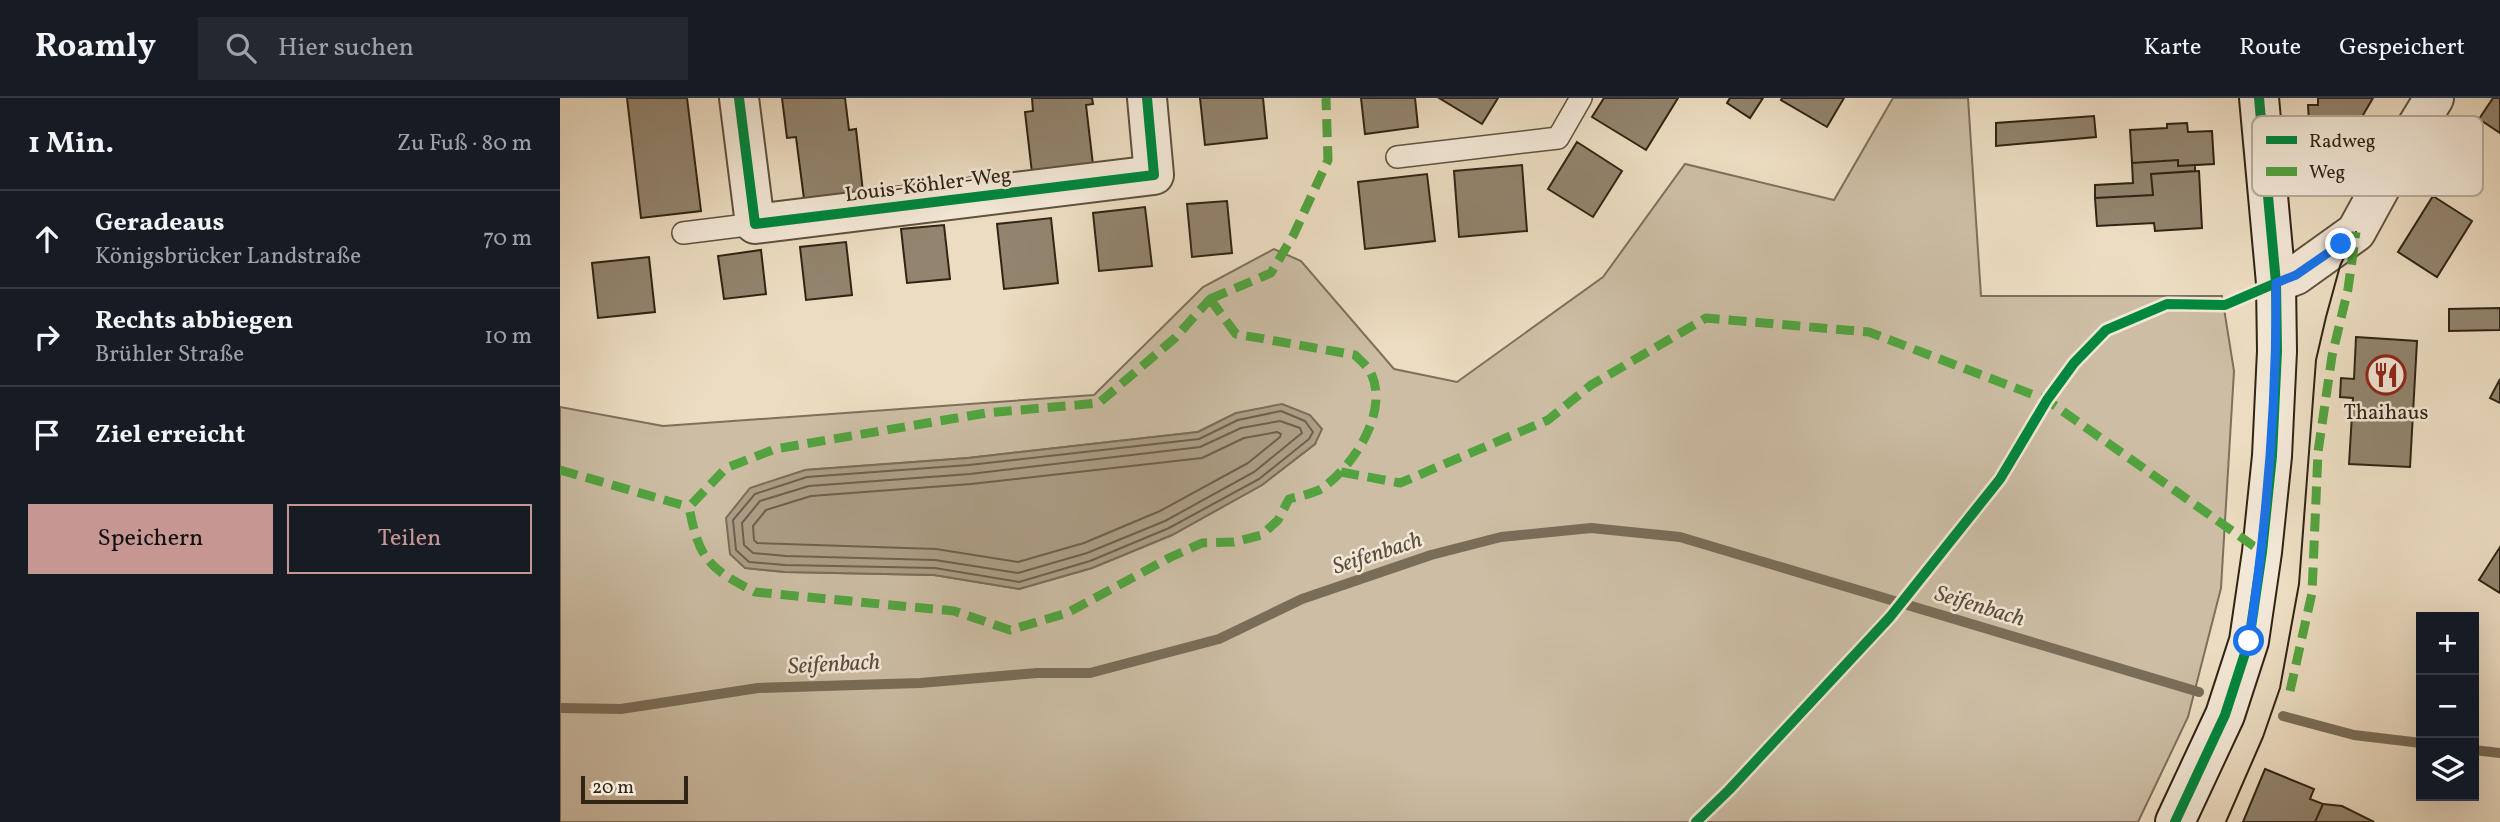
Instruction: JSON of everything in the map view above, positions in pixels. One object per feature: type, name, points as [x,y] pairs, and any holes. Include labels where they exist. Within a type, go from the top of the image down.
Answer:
[{"type":"street","points":[[739,98],[755,224]]},
{"type":"street","name":"Louis-Köhler-Weg","points":[[755,224],[1154,176],[1147,98]]},
{"type":"street","points":[[2259,98],[2261,116]]},
{"type":"street","points":[[2423,116],[2434,98]]},
{"type":"street","points":[[2175,822],[2225,715],[2249,641],[2272,456],[2277,351],[2276,283],[2268,196]]},
{"type":"street","points":[[2276,283],[2296,275],[2356,232],[2376,196]]},
{"type":"lane","points":[[1397,157],[1558,138],[1581,98]]},
{"type":"lane","points":[[683,233],[755,224]]},
{"type":"shaded area","points":[[1893,98],[1968,98],[1981,296],[2222,296],[2234,371],[2221,588],[2188,717],[2138,822],[560,822],[560,407],[663,426],[1094,395],[1203,287],[1274,249],[1301,261],[1394,369],[1457,382],[1603,277],[1685,164],[1834,200]],"holes":[[[1236,413],[1315,444],[1262,485],[1172,535],[1092,568],[1019,589],[934,575],[785,572],[746,568],[805,470],[968,458],[1198,432]]]},
{"type":"water","points":[[1282,404],[1310,415],[1322,429],[1315,444],[1262,485],[1172,535],[1092,568],[1019,589],[934,575],[785,572],[745,568],[730,554],[726,518],[750,488],[805,470],[968,458],[1198,432],[1236,413]]},
{"type":"building","points":[[627,98],[687,98],[701,211],[641,218]]},
{"type":"building","points":[[782,98],[845,98],[849,130],[856,129],[863,192],[804,199],[796,137],[787,138]]},
{"type":"building","points":[[1032,98],[1092,98],[1093,104],[1086,105],[1093,165],[1032,173],[1025,112],[1033,111]]},
{"type":"building","points":[[1200,98],[1263,98],[1267,138],[1205,145]]},
{"type":"building","points":[[1361,98],[1415,98],[1418,127],[1365,134]]},
{"type":"building","points":[[1439,98],[1498,98],[1482,124]]},
{"type":"building","points":[[1604,98],[1678,98],[1646,150],[1592,117]]},
{"type":"building","points":[[1730,98],[1763,98],[1750,118],[1727,103]]},
{"type":"building","points":[[1844,98],[1827,127],[1781,100]]},
{"type":"building","points":[[2318,98],[2373,98],[2362,116],[2309,116],[2308,105],[2318,105]]},
{"type":"building","points":[[2493,98],[2500,98],[2500,133],[2483,122],[2481,116]]},
{"type":"building","points":[[2094,116],[2096,137],[1996,146],[1996,123]]},
{"type":"building","points":[[2187,123],[2188,132],[2212,131],[2214,164],[2178,166],[2178,160],[2132,163],[2130,130],[2167,128],[2167,124]]},
{"type":"building","points":[[1577,142],[1622,171],[1593,217],[1548,189]]},
{"type":"building","points":[[2178,160],[2178,166],[2195,165],[2195,171],[2151,174],[2153,195],[2095,198],[2095,185],[2133,183],[2132,163]]},
{"type":"building","points":[[1522,165],[1527,231],[1459,237],[1454,171]]},
{"type":"building","points":[[2199,171],[2202,228],[2155,231],[2154,223],[2097,226],[2095,198],[2153,195],[2151,174]]},
{"type":"building","points":[[1427,174],[1435,241],[1365,249],[1358,182]]},
{"type":"building","points":[[2433,196],[2472,221],[2437,277],[2398,252]]},
{"type":"building","points":[[1227,201],[1232,253],[1192,257],[1187,204]]},
{"type":"building","points":[[1145,207],[1152,266],[1099,271],[1093,213]]},
{"type":"building","points":[[1051,218],[1058,283],[1004,289],[997,224]]},
{"type":"building","points":[[944,225],[950,279],[907,283],[901,229]]},
{"type":"building","points":[[846,242],[852,295],[806,300],[800,247]]},
{"type":"building","points":[[761,250],[766,294],[724,299],[718,256]]},
{"type":"building","points":[[649,257],[655,312],[598,318],[592,263]]},
{"type":"building","points":[[2500,308],[2500,330],[2449,331],[2449,309]]},
{"type":"building","points":[[2356,337],[2417,341],[2410,467],[2349,464],[2353,398],[2340,397],[2341,378],[2354,379]]},
{"type":"building","points":[[2500,379],[2500,403],[2490,398]]},
{"type":"building","points":[[2500,547],[2500,593],[2479,580]]},
{"type":"building","points":[[2265,769],[2314,789],[2310,799],[2323,804],[2315,822],[2243,822]]},
{"type":"building","points":[[2323,804],[2342,806],[2374,822],[2315,822]]},
{"type":"waterway","name":"Seifenbach","points":[[560,708],[621,709],[758,688],[920,683],[1037,673],[1090,673],[1219,639],[1302,599],[1431,555],[1501,537],[1591,528],[1680,537],[2199,692]]},
{"type":"waterway","name":"Seifenbach","points":[[2283,716],[2354,735],[2416,742]]},
{"type":"waterway","name":"Seifenbach","points":[[2479,751],[2500,753]]},
{"type":"tram line","points":[[2226,822],[2263,737],[2280,688],[2299,584],[2316,360],[2340,266],[2356,232]]},
{"type":"marked path","points":[[1210,299],[1271,273],[1294,234],[1328,160],[1326,98]]},
{"type":"marked path","points":[[2290,691],[2312,593],[2318,452],[2332,356],[2348,289],[2356,232]]},
{"type":"marked path","points":[[1210,299],[1236,334],[1355,355],[1370,371],[1375,387],[1376,403],[1372,420],[1356,453],[1321,489],[1289,499],[1278,520],[1262,535],[1234,542],[1202,543],[1067,613],[1010,630],[954,611],[755,592],[726,576],[708,560],[702,550],[689,507],[726,468],[775,449],[986,413],[1099,403],[1175,338],[1210,299]]},
{"type":"marked path","points":[[1341,472],[1400,483],[1548,420],[1591,385],[1706,318],[1869,332],[2047,400],[2262,552]]},
{"type":"marked path","points":[[560,470],[689,507]]},
{"type":"cycle path","points":[[739,98],[755,224],[1154,175],[1147,98]]},
{"type":"cycle path","points":[[2259,98],[2261,116]]},
{"type":"cycle path","points":[[2175,822],[2225,715],[2249,641],[2272,456],[2277,351],[2276,283],[2268,196]]},
{"type":"cycle path","points":[[1696,822],[1890,617],[2000,479],[2047,400],[2074,363],[2106,330],[2167,304],[2225,305],[2276,283]]},
{"type":"place","name":"Thaihaus","points":[[2386,375]]},
{"type":"route","points":[[2249,641],[2272,456],[2277,351],[2276,283],[2296,275],[2341,244]]}]
